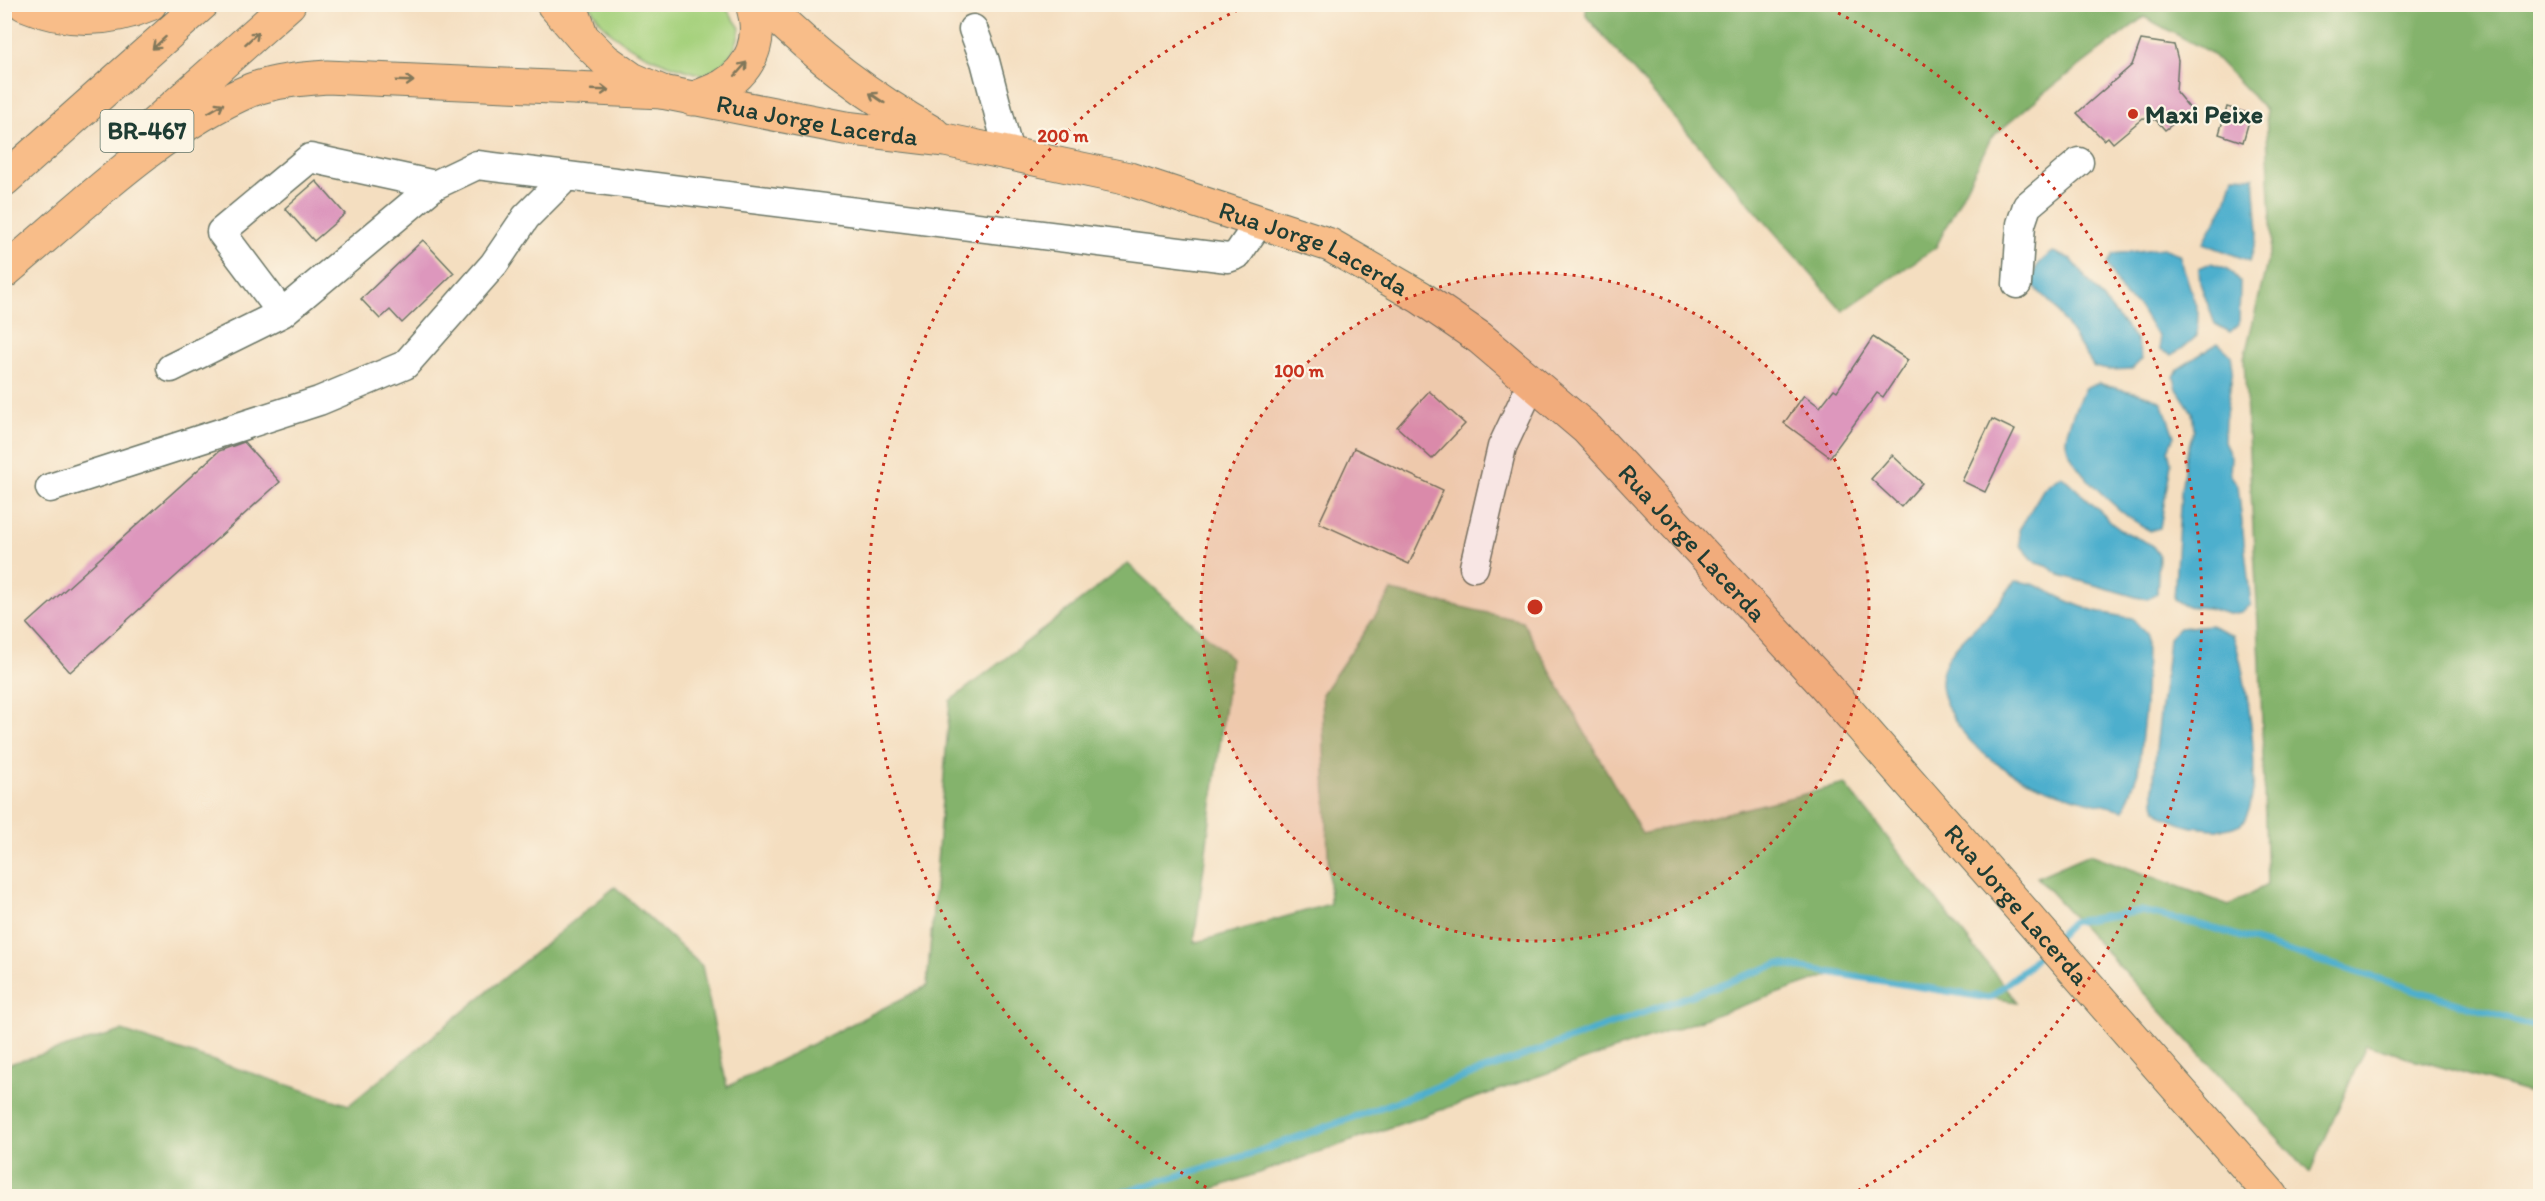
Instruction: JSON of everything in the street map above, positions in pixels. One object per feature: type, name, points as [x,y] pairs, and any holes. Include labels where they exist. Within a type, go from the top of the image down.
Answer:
[{"type":"main road","points":[[24,4],[46,14],[81,19],[105,18],[150,4]]},
{"type":"main road","name":"BR-467","points":[[4,180],[202,4]]},
{"type":"main road","name":"BR-467","points":[[4,259],[289,4]]},
{"type":"main road","points":[[553,4],[605,60],[623,73],[677,96]]},
{"type":"main road","points":[[572,4],[572,13],[582,37]]},
{"type":"main road","points":[[4,272],[146,153],[217,106],[252,90],[287,81],[327,77],[677,96],[723,86],[742,70],[756,46],[756,17],[752,4]]},
{"type":"main road","name":"Rua Jorge Lacerda","points":[[764,4],[838,71],[890,107],[945,140]]},
{"type":"main road","name":"Rua Jorge Lacerda","points":[[677,96],[845,128],[945,140],[1129,178],[1330,245],[1419,297],[1480,338],[1587,429],[1823,683],[2272,1197]]},
{"type":"lane","points":[[973,29],[985,61],[1009,153]]},
{"type":"lane","points":[[282,313],[222,232],[310,158],[435,185]]},
{"type":"lane","points":[[2017,284],[2021,224],[2027,206],[2079,162]]},
{"type":"lane","points":[[171,368],[282,313],[435,185],[482,165],[1228,258],[1238,255],[1260,221]]},
{"type":"lane","points":[[50,488],[319,401],[405,365],[494,264],[526,217],[567,176]]},
{"type":"lane","points":[[1474,567],[1502,447],[1533,381]]},
{"type":"green space","points":[[590,5],[724,5],[740,28],[736,44],[729,57],[724,63],[703,75],[654,59],[623,42],[610,32]]},
{"type":"green space","points":[[1586,5],[2540,5],[2540,1096],[2366,1045],[2310,1173],[2037,877],[2090,854],[2229,905],[2267,885],[2260,661],[2244,359],[2272,242],[2266,110],[2211,53],[2144,17],[2043,94],[1991,138],[1936,247],[1843,311],[1586,16]]},
{"type":"green space","points":[[1128,564],[1231,658],[1194,943],[1330,904],[1322,694],[1392,591],[1522,621],[1642,834],[1845,784],[2017,1002],[1834,974],[1192,1196],[5,1196],[5,1065],[122,1031],[349,1105],[615,887],[702,966],[727,1087],[927,986],[950,701]]},
{"type":"water","points":[[2233,176],[2254,177],[2258,233],[2250,261],[2203,243],[2226,203]]},
{"type":"water","points":[[2163,248],[2179,254],[2198,312],[2197,336],[2171,355],[2160,350],[2159,336],[2138,305],[2125,297],[2107,265],[2113,254]]},
{"type":"water","points":[[2053,252],[2071,259],[2136,340],[2142,359],[2132,369],[2108,370],[2094,367],[2054,306],[2032,285],[2033,274],[2038,266]]},
{"type":"water","points":[[2211,263],[2228,269],[2240,282],[2239,324],[2230,332],[2215,324],[2200,283],[2199,268]]},
{"type":"water","points":[[2218,343],[2231,355],[2233,369],[2224,442],[2231,457],[2230,474],[2238,486],[2251,605],[2241,612],[2229,614],[2208,608],[2185,606],[2174,599],[2181,492],[2186,455],[2194,429],[2192,412],[2177,389],[2174,377],[2178,369]]},
{"type":"water","points":[[2099,383],[2146,395],[2162,402],[2174,436],[2168,450],[2171,463],[2160,528],[2149,531],[2127,516],[2090,482],[2068,450],[2066,436],[2084,389]]},
{"type":"water","points":[[2061,475],[2119,529],[2152,545],[2159,555],[2157,593],[2148,599],[2136,597],[2060,575],[2047,566],[2036,563],[2020,545],[2019,530],[2044,488]]},
{"type":"water","points":[[2015,581],[2038,586],[2091,610],[2132,618],[2146,634],[2145,706],[2138,772],[2124,810],[2049,789],[2002,767],[1964,734],[1947,706],[1941,678],[1949,656],[1990,613]]},
{"type":"water","points":[[2210,625],[2233,635],[2248,701],[2253,756],[2251,803],[2245,819],[2235,827],[2221,829],[2193,827],[2171,820],[2157,810],[2154,798],[2156,747],[2169,638],[2179,628]]},
{"type":"building","points":[[2141,40],[2174,45],[2178,60],[2176,92],[2191,110],[2165,130],[2156,120],[2143,118],[2113,143],[2108,137],[2104,140],[2077,113],[2132,65]]},
{"type":"building","points":[[2227,107],[2251,114],[2243,142],[2219,134]]},
{"type":"building","points":[[316,181],[345,214],[314,241],[285,208]]},
{"type":"building","points":[[423,240],[454,273],[402,323],[390,310],[380,319],[361,299]]},
{"type":"building","points":[[1873,337],[1908,360],[1883,397],[1877,393],[1830,457],[1784,423],[1804,395],[1820,407],[1834,389],[1837,391]]},
{"type":"building","points":[[1429,391],[1465,424],[1432,459],[1397,427]]},
{"type":"building","points":[[1992,419],[2015,430],[1985,492],[1962,481]]},
{"type":"building","points":[[244,442],[280,482],[70,672],[27,624],[219,451]]},
{"type":"building","points":[[1354,448],[1443,490],[1409,564],[1319,523]]},
{"type":"building","points":[[1892,455],[1922,483],[1901,507],[1871,479]]},
{"type":"waterway","points":[[2056,938],[2072,922],[2141,911],[2209,927],[2540,1028]]},
{"type":"waterway","points":[[1111,1196],[1251,1154],[1778,964],[1989,998],[2024,970],[2044,950]]},
{"type":"place","name":"Maxi Peixe","points":[[2133,114]]}]
